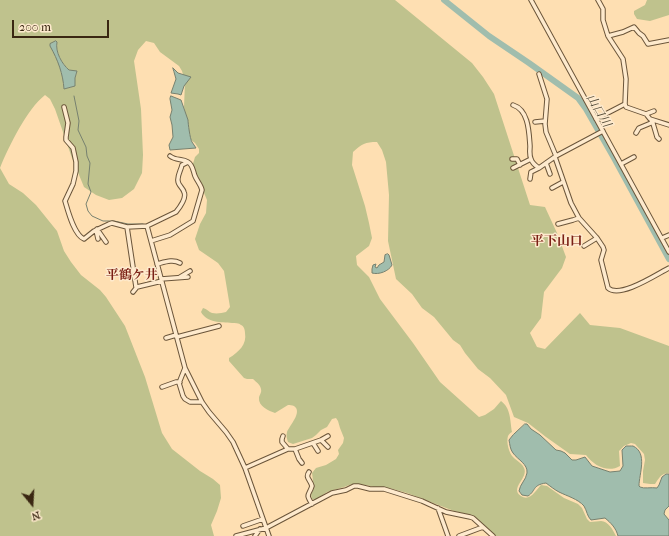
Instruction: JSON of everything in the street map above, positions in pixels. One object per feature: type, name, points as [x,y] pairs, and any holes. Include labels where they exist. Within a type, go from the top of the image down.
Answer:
[{"type":"street","points":[[531,0],[596,119],[601,132],[621,164],[669,252]]},
{"type":"street","points":[[598,0],[603,9],[603,20],[608,36],[623,59],[626,79],[626,107],[646,114],[648,118],[652,120],[669,125]]},
{"type":"street","points":[[608,36],[634,27],[643,36],[648,44],[669,40]]},
{"type":"street","points":[[539,74],[547,99],[545,121],[546,132],[571,203],[579,218],[603,247],[604,250],[601,260],[607,287],[614,291],[631,288],[669,268]]},
{"type":"street","points":[[596,119],[625,104]]},
{"type":"street","points":[[513,106],[516,106],[525,116],[529,130],[531,159],[539,168]]},
{"type":"street","points":[[64,107],[68,123],[66,140],[73,148],[76,162],[76,171],[73,184],[65,201],[76,231],[84,240],[97,229],[112,224],[127,227],[147,226],[176,212],[184,199],[185,193],[178,180],[182,165],[188,162]]},
{"type":"street","points":[[646,114],[654,111]]},
{"type":"street","points":[[636,133],[639,128],[651,123],[652,120]]},
{"type":"street","points":[[652,120],[659,139]]},
{"type":"street","points":[[535,122],[545,121]]},
{"type":"street","points":[[530,179],[531,172],[601,132]]},
{"type":"street","points":[[151,241],[170,235],[193,221],[202,190],[188,162],[174,159],[170,156]]},
{"type":"street","points":[[621,164],[634,157]]},
{"type":"street","points":[[512,159],[517,159],[520,165]]},
{"type":"street","points":[[513,168],[531,159]]},
{"type":"street","points":[[546,163],[550,174]]},
{"type":"street","points":[[552,188],[563,182]]},
{"type":"street","points":[[558,224],[579,218]]},
{"type":"street","points":[[147,226],[185,368],[202,402],[233,442],[245,468],[269,536]]},
{"type":"street","points":[[127,227],[137,287]]},
{"type":"street","points":[[97,229],[98,238]]},
{"type":"street","points":[[97,229],[106,242]]},
{"type":"street","points":[[662,238],[669,235]]},
{"type":"street","points":[[584,246],[597,238]]},
{"type":"street","points":[[158,264],[170,261],[177,261],[180,263]]},
{"type":"street","points":[[180,278],[190,271]]},
{"type":"street","points":[[133,292],[137,287],[162,280],[188,276]]},
{"type":"street","points":[[166,338],[219,326]]},
{"type":"street","points":[[185,368],[180,382],[181,392],[185,399],[190,402],[202,402]]},
{"type":"street","points":[[162,387],[180,382]]},
{"type":"street","points":[[283,436],[282,442],[288,449]]},
{"type":"street","points":[[245,468],[288,449],[295,449],[328,436]]},
{"type":"street","points":[[321,440],[328,447]]},
{"type":"street","points":[[313,443],[318,451]]},
{"type":"street","points":[[295,449],[302,463]]},
{"type":"street","points":[[309,472],[307,477],[312,486],[307,494],[312,504]]},
{"type":"street","points":[[236,536],[266,528],[332,493],[358,486],[384,490],[415,499],[450,513],[473,518],[493,536]]},
{"type":"street","points":[[438,508],[448,536]]},
{"type":"street","points":[[243,526],[263,519]]},
{"type":"street","points":[[459,536],[483,527]]},
{"type":"street","points":[[256,536],[260,529]]},
{"type":"green space","points":[[0,0],[395,0],[472,63],[483,77],[494,94],[530,205],[545,207],[557,233],[566,257],[562,268],[544,292],[541,318],[530,333],[537,347],[545,349],[580,313],[590,325],[620,328],[669,346],[669,473],[662,475],[655,484],[643,483],[645,460],[644,454],[635,444],[631,443],[624,446],[619,451],[620,466],[611,469],[606,468],[597,465],[586,455],[570,454],[528,423],[514,417],[506,395],[490,378],[478,369],[460,345],[453,340],[434,317],[422,308],[412,294],[396,279],[388,241],[389,195],[386,162],[382,150],[377,142],[369,142],[364,144],[353,152],[352,165],[365,206],[372,238],[369,246],[356,256],[357,265],[369,277],[380,299],[440,382],[479,417],[494,409],[501,401],[507,407],[510,415],[512,432],[508,436],[508,447],[510,453],[522,465],[525,472],[518,486],[518,493],[527,498],[532,495],[541,485],[547,486],[564,498],[578,504],[590,522],[606,522],[616,536],[496,536],[471,515],[454,511],[407,493],[389,488],[366,485],[352,484],[327,492],[316,500],[312,499],[311,495],[314,488],[312,473],[316,468],[326,465],[336,459],[339,454],[338,450],[343,443],[344,438],[336,418],[332,419],[327,427],[312,438],[293,444],[288,442],[287,432],[295,419],[297,412],[296,409],[293,406],[288,405],[275,413],[264,408],[259,401],[261,390],[259,384],[253,379],[244,378],[229,361],[229,358],[239,350],[245,341],[244,327],[238,323],[211,320],[204,316],[201,312],[203,308],[212,313],[221,313],[226,312],[230,307],[224,271],[218,263],[199,250],[195,239],[200,224],[206,213],[207,200],[202,188],[192,173],[192,167],[195,157],[199,153],[199,149],[191,140],[186,119],[184,107],[185,82],[182,71],[179,66],[160,52],[154,43],[146,41],[138,50],[134,61],[141,109],[143,155],[142,173],[134,189],[122,198],[109,200],[96,195],[84,187],[55,109],[50,99],[45,95],[38,101],[25,118],[8,149],[0,168]],"holes":[[[56,41],[59,57],[63,64],[73,72],[77,72],[75,86],[64,89],[63,79],[56,55]]]},
{"type":"green space","points":[[647,0],[669,0],[669,15],[650,21],[637,19],[634,11],[645,5]]},
{"type":"green space","points":[[0,168],[9,184],[23,193],[36,205],[57,231],[64,251],[81,275],[100,290],[106,297],[125,326],[145,377],[162,433],[172,449],[220,485],[221,498],[211,525],[214,536],[0,536]]},
{"type":"shaded area","points":[[56,41],[58,54],[64,64],[69,70],[77,71],[75,86],[64,89],[60,67],[50,46],[50,44]]},
{"type":"shaded area","points":[[173,68],[178,73],[191,77],[184,86],[181,95],[171,93],[176,79]]},
{"type":"shaded area","points":[[171,96],[181,100],[188,120],[191,140],[196,148],[170,150],[169,145],[173,137],[170,117],[172,110],[170,99]]},
{"type":"shaded area","points":[[388,254],[392,265],[391,267],[381,273],[372,273],[373,265],[376,264],[375,267],[377,268],[384,262],[385,255]]},
{"type":"shaded area","points":[[525,424],[527,424],[556,450],[565,453],[572,460],[585,457],[592,466],[610,472],[620,471],[623,466],[622,450],[626,446],[633,446],[638,449],[642,464],[640,487],[657,488],[662,477],[669,474],[669,506],[665,510],[664,514],[669,520],[669,536],[618,536],[613,526],[605,518],[591,520],[582,504],[557,491],[546,483],[538,485],[528,496],[522,495],[519,491],[527,470],[512,451],[509,440]]},
{"type":"waterway","name":"山口川","points":[[444,0],[489,36],[578,98],[586,109],[614,158],[669,259]]},
{"type":"waterway","points":[[74,96],[79,121],[78,130],[86,147],[87,156],[90,163],[88,184],[91,192],[86,204],[88,211],[92,216],[103,221],[143,224]]},
{"type":"district","name":"平下山口","points":[[557,242]]},
{"type":"district","name":"平鶴ケ井","points":[[132,276]]}]
